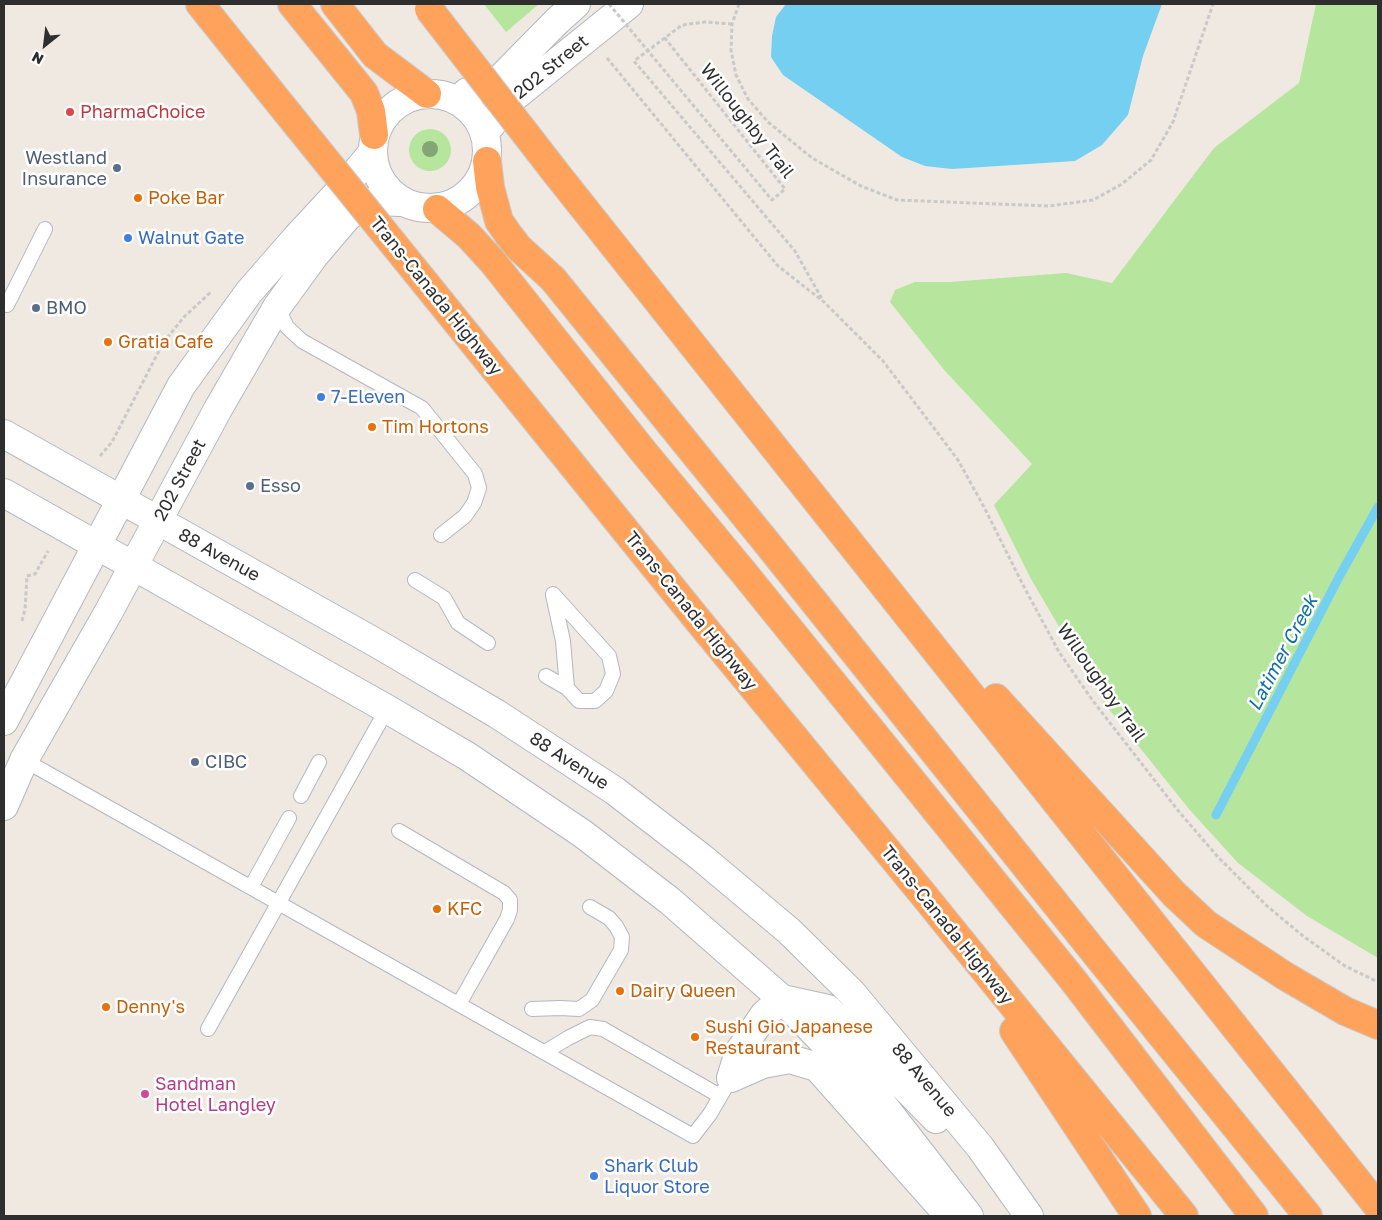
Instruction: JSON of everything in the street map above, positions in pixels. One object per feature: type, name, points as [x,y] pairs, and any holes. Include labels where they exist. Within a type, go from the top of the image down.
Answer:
[{"type":"highway","name":"Trans-Canada Highway","points":[[200,4],[696,619],[922,893],[1184,1216]]},
{"type":"highway","points":[[292,4],[364,93],[371,111],[373,144]]},
{"type":"highway","points":[[335,4],[375,55],[433,94]]},
{"type":"highway","points":[[427,6],[556,173],[1378,1207]]},
{"type":"highway","points":[[486,151],[490,188],[499,221],[518,247],[553,279],[1308,1216]]},
{"type":"highway","points":[[437,209],[469,236],[492,262],[1073,980],[1254,1216]]},
{"type":"highway","points":[[819,502],[1174,894],[1206,924],[1247,953],[1345,1011],[1378,1025]]},
{"type":"highway","points":[[922,893],[1137,1216]]},
{"type":"main road","name":"202 Street","points":[[433,94],[474,91],[496,83],[557,20],[576,4]]},
{"type":"main road","name":"202 Street","points":[[486,151],[492,121],[504,105],[629,4]]},
{"type":"main road","points":[[4,721],[181,386],[250,292],[348,182],[373,144],[383,118],[394,106],[412,96],[433,94],[457,101],[467,108],[482,127],[486,151],[479,181],[469,194],[456,202],[437,209],[419,208],[401,202],[385,188],[377,174],[373,144]]},
{"type":"main road","name":"202 Street","points":[[4,806],[24,760],[133,567],[218,409],[278,307],[314,256],[348,216],[374,201],[401,202]]},
{"type":"main road","name":"88 Avenue","points":[[4,434],[378,644],[497,714],[615,791],[702,858],[789,931],[852,993],[980,1147],[1028,1214]]},
{"type":"main road","points":[[4,492],[133,567],[388,709],[467,756],[583,834],[670,901],[782,999],[876,1096],[969,1216]]},
{"type":"main road","points":[[782,999],[828,1009],[1028,1214]]},
{"type":"main road","points":[[726,1087],[739,1052],[764,1015],[782,999]]},
{"type":"main road","points":[[726,1087],[763,1064],[790,1059],[817,1067],[949,1216]]},
{"type":"lane","points":[[7,305],[45,229]]},
{"type":"lane","points":[[278,307],[287,327],[302,341],[422,408],[475,474],[479,488],[474,502],[465,516],[441,535]]},
{"type":"lane","points":[[415,580],[444,598],[458,623],[488,643]]},
{"type":"lane","points":[[546,676],[567,688],[579,700],[595,701],[606,691],[613,674],[609,656],[553,594],[563,641],[567,688]]},
{"type":"lane","points":[[208,1029],[388,709]]},
{"type":"lane","points":[[24,760],[693,1136],[710,1114],[726,1087],[603,1029],[590,1027],[545,1052]]},
{"type":"lane","points":[[301,796],[319,762]]},
{"type":"lane","points":[[251,887],[289,818]]},
{"type":"lane","points":[[399,831],[504,893],[510,900],[510,910],[507,919],[460,1004]]},
{"type":"lane","points":[[532,1010],[579,1009],[592,1000],[621,950],[622,937],[616,926],[609,918],[590,907]]},
{"type":"path","name":"Willoughby Trail","points":[[609,4],[772,200],[785,189],[664,37],[634,61],[794,251],[824,302]]},
{"type":"path","points":[[739,4],[732,24],[731,50],[736,75],[748,99],[768,122],[812,158],[861,186],[897,200],[1049,206],[1093,200],[1122,184],[1151,160],[1173,122],[1213,4]]},
{"type":"path","points":[[664,37],[682,25],[705,22],[732,24]]},
{"type":"path","name":"Willoughby Trail","points":[[590,36],[778,266],[824,302],[883,361],[958,460],[1059,652],[1098,708],[1180,813],[1218,857],[1253,892],[1302,936],[1345,966],[1378,982]]},
{"type":"path","points":[[97,460],[112,442],[163,343],[184,317]]},
{"type":"path","points":[[21,625],[26,610],[27,576],[35,574]]},
{"type":"green space","points":[[484,4],[539,4],[506,32]]},
{"type":"green space","points":[[1316,4],[1378,4],[1378,958],[1307,916],[1238,863],[1189,809],[1104,703],[1031,579],[994,505],[1032,464],[945,371],[890,302],[895,290],[915,282],[950,282],[1066,273],[1112,283],[1214,148],[1299,83]]},
{"type":"green space","points":[[434,129],[442,132],[448,138],[451,150],[448,162],[442,168],[426,171],[418,168],[412,162],[409,146],[412,138],[418,132]]},
{"type":"water","points":[[786,4],[1162,4],[1143,56],[1128,115],[1102,145],[1075,161],[952,169],[925,166],[902,157],[783,75],[771,57],[772,36],[776,17]]},
{"type":"waterway","name":"Latimer Creek","points":[[1216,815],[1339,577],[1378,507]]},
{"type":"place","name":"PharmaChoice","points":[[70,112]]},
{"type":"place","name":"Westland Insurance","points":[[117,168]]},
{"type":"place","name":"Poke Bar","points":[[138,198]]},
{"type":"place","name":"Walnut Gate","points":[[128,238]]},
{"type":"place","name":"BMO","points":[[36,308]]},
{"type":"place","name":"Gratia Cafe","points":[[108,342]]},
{"type":"place","name":"7-Eleven","points":[[321,397]]},
{"type":"place","name":"Tim Hortons","points":[[372,427]]},
{"type":"place","name":"Esso","points":[[250,486]]},
{"type":"place","name":"CIBC","points":[[195,762]]},
{"type":"place","name":"KFC","points":[[437,909]]},
{"type":"place","name":"Dairy Queen","points":[[620,991]]},
{"type":"place","name":"Denny's","points":[[106,1007]]},
{"type":"place","name":"Sushi Gio Japanese Restaurant","points":[[695,1037]]},
{"type":"place","name":"Sandman Hotel Langley","points":[[145,1094]]},
{"type":"place","name":"Shark Club Liquor Store","points":[[594,1176]]}]
